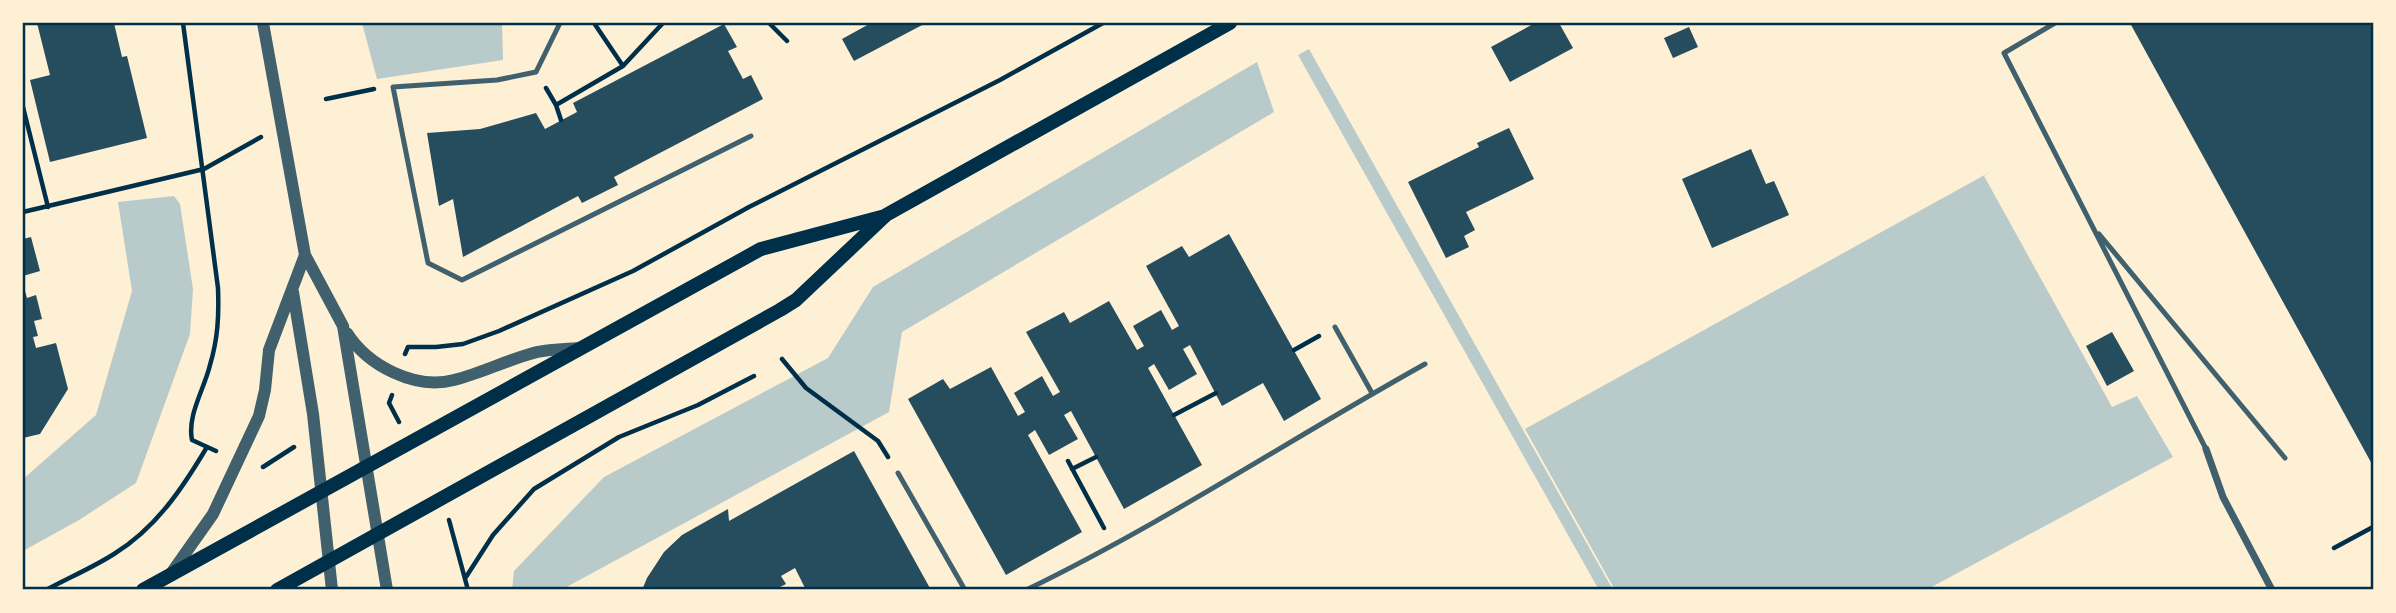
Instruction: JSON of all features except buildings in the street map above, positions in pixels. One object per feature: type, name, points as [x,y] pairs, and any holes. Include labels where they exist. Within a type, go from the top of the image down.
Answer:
[{"type":"main road","points":[[143,590],[761,249],[886,215],[1230,23]]},
{"type":"main road","points":[[277,590],[796,300],[886,215]]},
{"type":"street","points":[[263,23],[305,255],[357,348],[370,359],[398,374],[436,383],[453,380],[539,351],[584,348]]},
{"type":"street","points":[[170,575],[213,514],[259,416],[269,350],[305,255]]},
{"type":"street","points":[[292,292],[313,414],[332,590]]},
{"type":"street","points":[[343,327],[387,590]]},
{"type":"street","points":[[2206,449],[2223,497],[2273,590]]},
{"type":"lane","points":[[560,23],[536,72],[497,80],[393,87],[428,263],[462,280],[751,136]]},
{"type":"lane","points":[[2055,23],[2004,53],[2206,449]]},
{"type":"lane","points":[[2092,227],[2285,458]]},
{"type":"lane","points":[[1335,327],[1372,393]]},
{"type":"lane","points":[[1027,590],[1080,565],[1425,364]]},
{"type":"lane","points":[[898,473],[965,590]]},
{"type":"path","points":[[46,590],[114,554],[142,533],[182,490],[207,447],[192,440],[190,429],[219,329],[218,288],[183,23]]},
{"type":"path","points":[[594,23],[623,66]]},
{"type":"path","points":[[556,105],[623,66],[663,23]]},
{"type":"path","points":[[769,23],[787,41]]},
{"type":"path","points":[[404,357],[408,347],[436,348],[463,344],[499,331],[634,271],[749,207],[1000,80],[1103,23]]},
{"type":"path","points":[[326,99],[393,87]]},
{"type":"path","points":[[547,89],[561,120]]},
{"type":"path","points":[[23,107],[48,207]]},
{"type":"path","points":[[23,212],[204,169],[280,126]]},
{"type":"path","points":[[1294,350],[1335,327]]},
{"type":"path","points":[[782,359],[806,388],[878,441],[898,473]]},
{"type":"path","points":[[466,578],[493,535],[534,489],[619,438],[698,405],[754,376]]},
{"type":"path","points":[[1174,415],[1216,393]]},
{"type":"path","points":[[389,403],[402,427]]},
{"type":"path","points":[[253,468],[266,466],[296,446]]},
{"type":"path","points":[[1072,469],[1096,457]]},
{"type":"path","points":[[1068,461],[1102,524]]},
{"type":"path","points":[[448,518],[468,590]]},
{"type":"path","points":[[2334,548],[2373,527]]},
{"type":"shaded area","points":[[362,23],[502,23],[503,60],[377,79]]},
{"type":"shaded area","points":[[1309,49],[1613,590],[1599,590],[1298,55]]},
{"type":"shaded area","points":[[1257,62],[1274,112],[902,332],[889,412],[561,590],[512,590],[514,571],[604,477],[828,358],[873,287]]},
{"type":"shaded area","points":[[1990,172],[1984,176],[2112,407],[2137,396],[2173,457],[1926,590],[1615,590],[1525,429]]},
{"type":"shaded area","points":[[174,196],[180,204],[193,289],[190,334],[136,483],[79,520],[23,551],[23,479],[96,415],[132,291],[118,202]]}]
